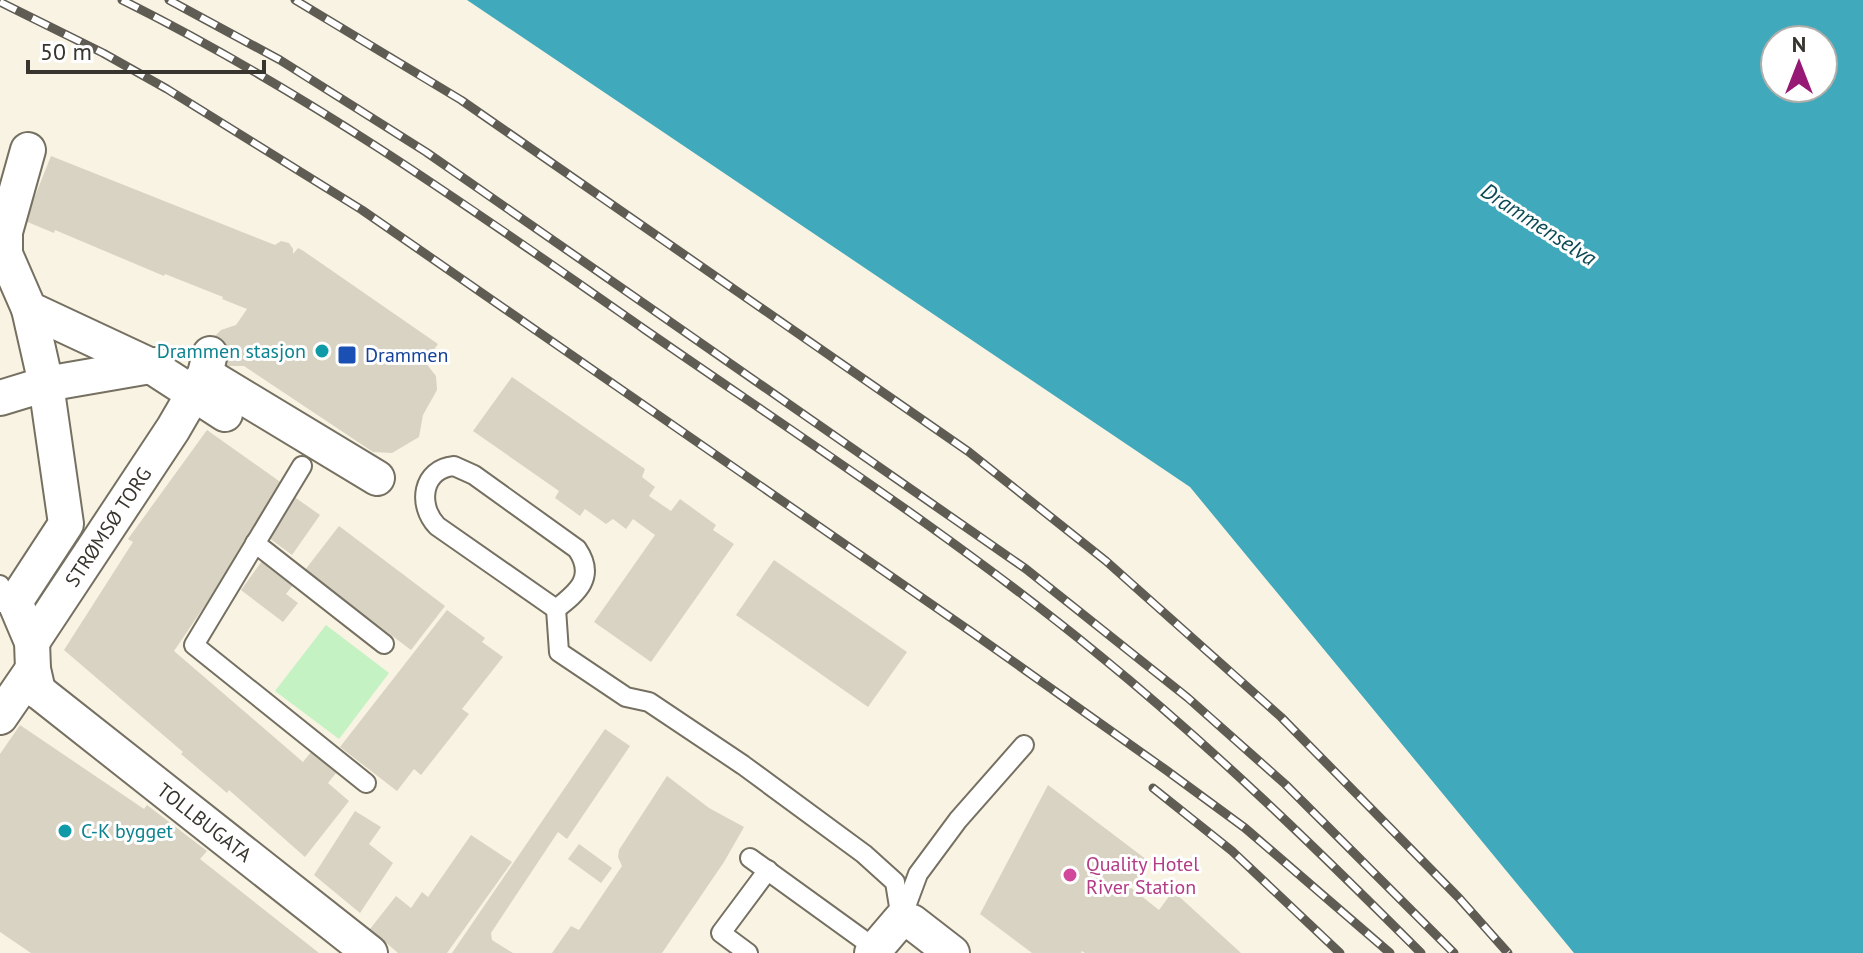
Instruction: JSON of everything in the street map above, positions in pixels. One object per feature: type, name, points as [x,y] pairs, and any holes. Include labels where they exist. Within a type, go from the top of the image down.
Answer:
[{"type":"street","name":"STRØMSØ TORG","points":[[20,686],[15,602],[66,524],[46,384],[29,309],[2,254],[5,232],[28,150]]},
{"type":"street","points":[[29,309],[151,366],[215,386],[377,478]]},
{"type":"street","points":[[0,398],[46,384],[151,366]]},
{"type":"street","name":"STRØMSØ TORG","points":[[20,686],[215,386]]},
{"type":"street","name":"TOLLBUGATA","points":[[20,686],[357,942]]},
{"type":"street","points":[[874,951],[901,919],[912,922],[952,953]]},
{"type":"lane","points":[[317,446],[194,645],[366,783]]},
{"type":"lane","points":[[454,466],[467,470],[577,549],[584,560],[585,577],[577,592],[556,609],[428,517],[425,486],[434,473],[454,466]]},
{"type":"lane","points":[[255,543],[384,644]]},
{"type":"lane","points":[[0,585],[3,603],[0,603]]},
{"type":"lane","points":[[556,609],[559,652],[626,697],[649,702],[743,765],[864,854],[895,882],[901,919]]},
{"type":"lane","points":[[901,919],[918,874],[958,820],[1024,745]]},
{"type":"lane","points":[[750,858],[874,951]]},
{"type":"lane","points":[[748,953],[721,933],[768,870]]},
{"type":"green space","points":[[326,625],[389,673],[339,739],[275,691]]},
{"type":"water","name":"Drammenselva","points":[[467,0],[1863,0],[1863,953],[1574,953],[1190,487]]},
{"type":"building","name":"Drammen stasjon","points":[[51,156],[275,245],[281,241],[289,243],[293,254],[298,248],[302,250],[438,344],[425,362],[436,376],[437,390],[423,415],[419,437],[392,453],[373,452],[244,366],[225,366],[216,361],[212,339],[221,330],[236,325],[247,309],[55,230],[54,233],[25,221]]},
{"type":"building","points":[[512,377],[645,469],[642,477],[655,487],[649,496],[671,511],[680,499],[716,525],[713,530],[734,544],[651,662],[594,622],[655,535],[633,519],[626,529],[613,519],[606,524],[585,509],[580,516],[555,498],[559,491],[473,431]]},
{"type":"building","points":[[207,430],[286,486],[174,651],[303,762],[311,752],[336,773],[328,783],[349,801],[305,857],[229,790],[227,793],[181,754],[183,752],[64,650],[133,542],[128,539]]},
{"type":"building","points":[[293,496],[320,515],[292,555],[265,535]]},
{"type":"building","points":[[339,526],[445,606],[411,650],[305,570]]},
{"type":"building","points":[[774,560],[907,652],[868,707],[736,615]]},
{"type":"building","points":[[262,561],[293,585],[286,594],[298,603],[283,622],[241,590]]},
{"type":"building","points":[[447,610],[485,638],[482,642],[503,657],[462,709],[469,714],[421,775],[414,769],[397,791],[340,747]]},
{"type":"building","points":[[20,725],[144,809],[147,805],[207,851],[200,859],[319,953],[31,953],[0,932],[0,754]]},
{"type":"building","points":[[605,729],[630,746],[567,839],[558,832],[491,933],[492,940],[513,953],[452,953]]},
{"type":"building","points":[[667,776],[709,808],[744,827],[724,862],[662,953],[552,953],[571,926],[579,930],[622,866],[619,850]]},
{"type":"building","name":"Quality Hotel River Station","points":[[1048,785],[1151,863],[1130,887],[1159,910],[1173,891],[1241,953],[1032,953],[980,914]]},
{"type":"building","points":[[355,811],[381,827],[369,844],[393,863],[360,913],[314,875]]},
{"type":"building","points":[[471,835],[512,862],[447,953],[398,953],[370,929],[396,896],[411,908],[422,892],[428,897]]},
{"type":"building","points":[[579,844],[612,868],[601,883],[568,859]]},
{"type":"railway","points":[[122,0],[258,74],[389,155],[989,569],[1183,726],[1421,953]]},
{"type":"railway","points":[[169,0],[280,60],[426,152],[1026,569],[1188,698],[1285,784],[1454,953]]},
{"type":"railway","points":[[295,0],[461,100],[969,452],[1106,561],[1281,717],[1459,898],[1508,953]]},
{"type":"railway","points":[[0,2],[167,89],[362,210],[1166,770],[1245,828],[1390,953]]},
{"type":"railway","points":[[1153,788],[1232,851],[1340,953]]},
{"type":"place","name":"Drammen stasjon","points":[[322,351]]},
{"type":"place","name":"Drammen","points":[[347,355]]},
{"type":"place","name":"C-K bygget","points":[[65,831]]},
{"type":"place","name":"Quality Hotel River Station","points":[[1070,875]]}]
